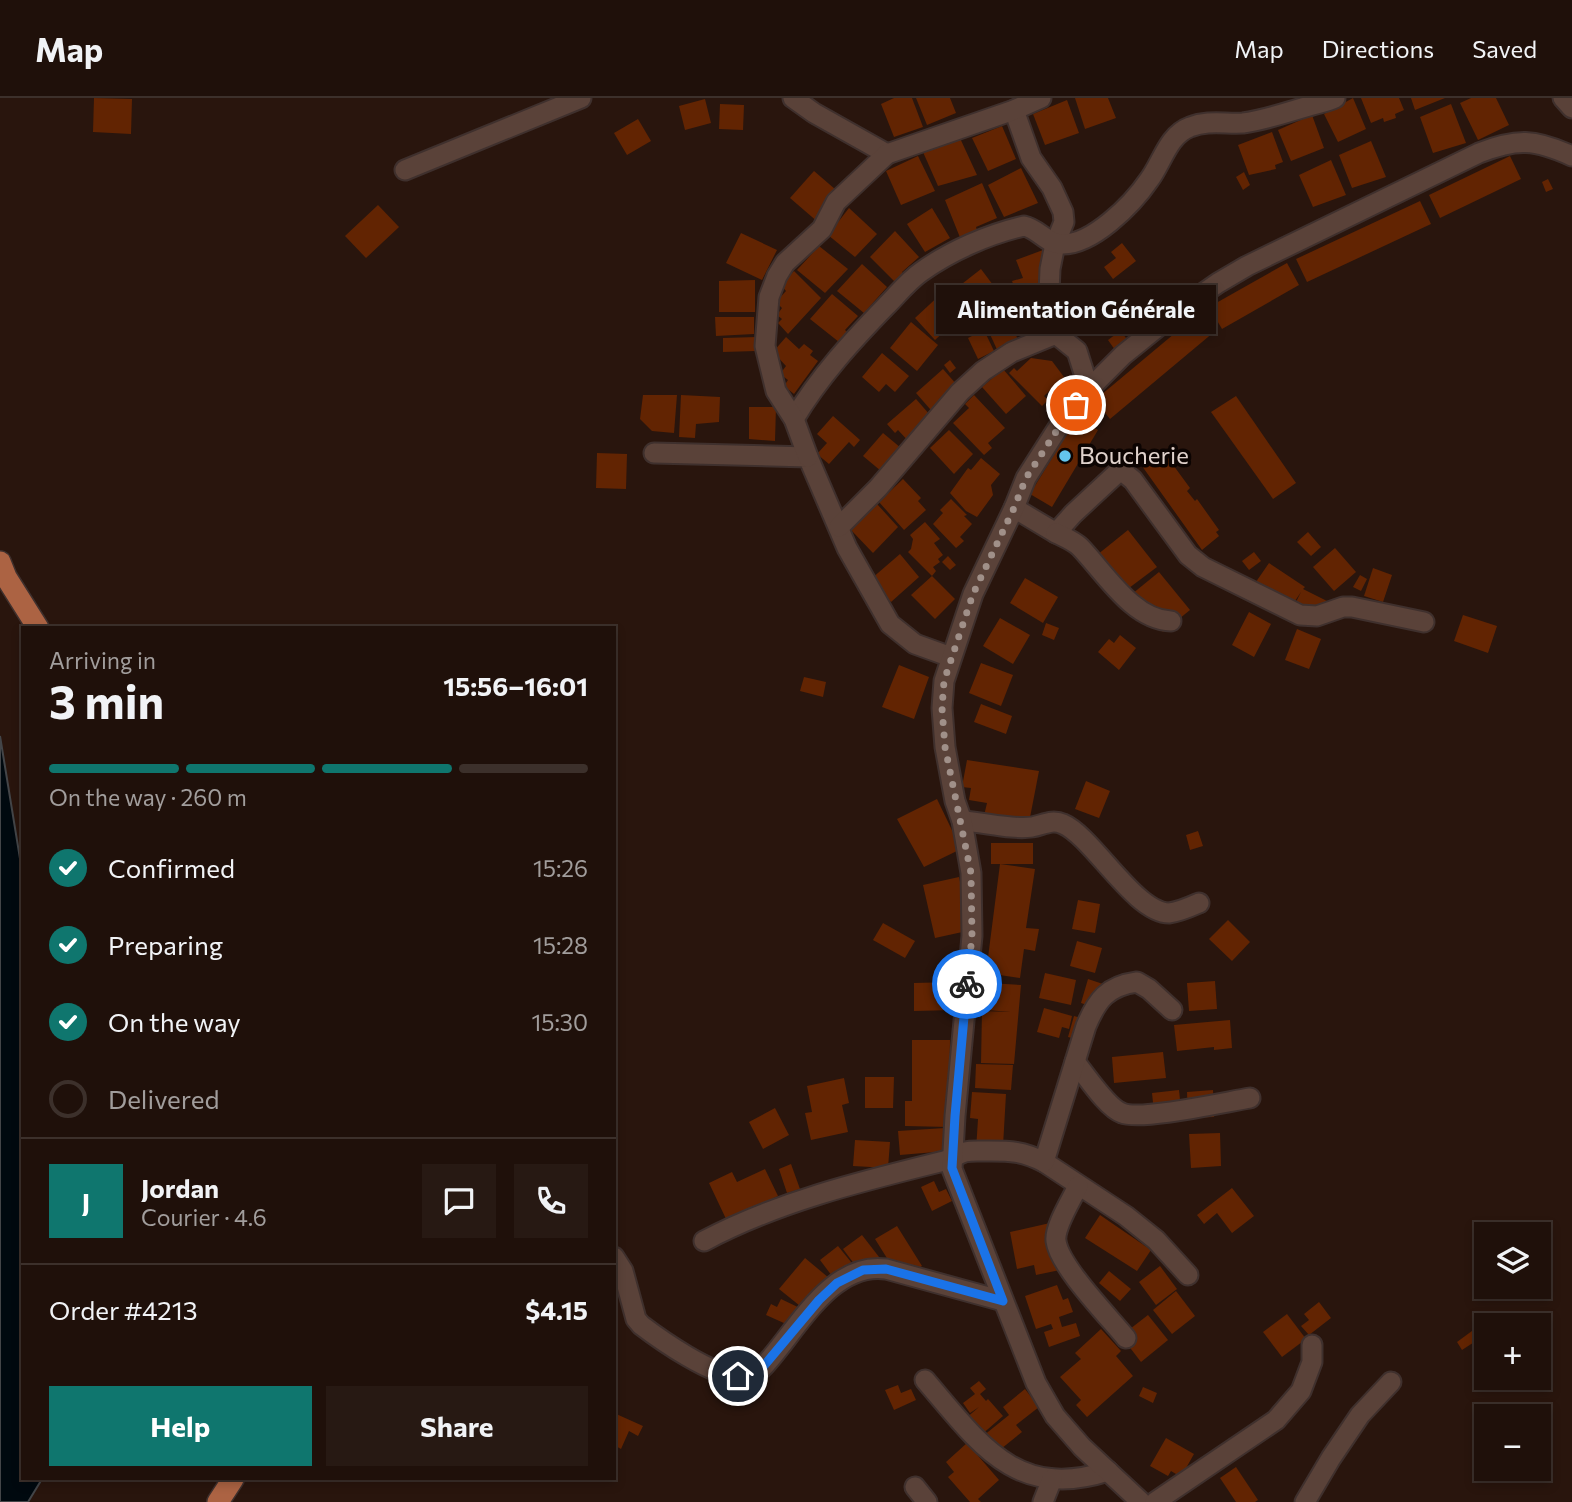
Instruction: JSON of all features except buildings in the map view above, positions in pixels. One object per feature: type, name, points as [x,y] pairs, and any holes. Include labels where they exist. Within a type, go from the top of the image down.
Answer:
[{"type":"main road","points":[[0,562],[6,577],[37,626]]},
{"type":"main road","points":[[218,1502],[232,1480]]},
{"type":"street","points":[[405,170],[581,98]]},
{"type":"street","points":[[793,98],[887,154]]},
{"type":"street","points":[[951,657],[915,644],[890,624],[862,578],[794,419],[776,391],[765,346],[766,317],[771,289],[785,263],[822,229],[836,202],[887,154],[1041,98]]},
{"type":"street","points":[[794,419],[816,383],[918,274],[929,266],[974,244],[1024,226],[1031,227],[1055,244],[1075,244],[1092,235],[1124,208],[1148,181],[1169,145],[1188,127],[1205,122],[1238,123],[1267,119],[1335,98]]},
{"type":"street","points":[[1563,98],[1572,108]]},
{"type":"street","points":[[1014,110],[1031,158],[1052,188],[1063,212],[1064,222],[1055,244],[1050,269],[1049,293],[1056,334],[1077,351],[1089,389]]},
{"type":"street","points":[[1141,1502],[1073,1436],[1055,1416],[1042,1394],[952,1168],[972,936],[971,873],[947,761],[942,708],[944,681],[951,657],[973,594],[1026,478],[1063,421],[1089,389],[1123,355],[1218,283],[1247,266],[1437,173],[1505,143],[1549,146],[1572,156]]},
{"type":"street","points":[[839,527],[878,488],[960,392],[982,371],[1012,352],[1056,334]]},
{"type":"street","points":[[654,453],[808,457]]},
{"type":"street","points":[[1056,533],[1073,513],[1122,471],[1133,480],[1188,555],[1203,567],[1252,592],[1309,617],[1352,607],[1424,622]]},
{"type":"street","points":[[1014,508],[1078,545],[1100,572],[1146,616],[1158,621],[1171,621]]},
{"type":"street","points":[[962,821],[1030,828],[1051,822],[1062,823],[1072,830],[1111,872],[1151,906],[1171,913],[1199,903]]},
{"type":"street","points":[[1044,1162],[1095,1004],[1118,986],[1137,982],[1172,1010]]},
{"type":"street","points":[[1075,1062],[1121,1113],[1151,1115],[1250,1098]]},
{"type":"street","points":[[704,1241],[734,1225],[801,1199],[951,1159],[963,1150],[997,1150],[1028,1153],[1044,1162],[1126,1216],[1156,1240],[1188,1275]]},
{"type":"street","points":[[1078,1186],[1058,1229],[1056,1240],[1066,1264],[1126,1338]]},
{"type":"street","points":[[616,1260],[622,1271],[636,1318],[641,1325],[726,1375],[750,1374],[762,1368],[819,1300],[837,1283],[863,1270],[886,1269],[1003,1301]]},
{"type":"street","points":[[1155,1502],[1276,1420],[1301,1391],[1312,1362],[1312,1345]]},
{"type":"street","points":[[925,1381],[981,1444],[998,1458],[1035,1477],[1076,1479],[1108,1471]]},
{"type":"street","points":[[1305,1502],[1360,1415],[1391,1382]]},
{"type":"street","points":[[1043,1502],[1052,1479]]},
{"type":"shaded area","points":[[0,736],[21,865],[21,1480],[41,1480],[28,1502],[0,1502]]},
{"type":"way so far","points":[[967,984],[972,936],[971,873],[945,747],[942,708],[944,681],[973,594],[1026,478],[1076,405]]},
{"type":"place","name":"Alimentation Générale","points":[[1076,405]]},
{"type":"place","name":"Boucherie","points":[[1065,456]]},
{"type":"route","points":[[738,1376],[762,1368],[819,1300],[837,1283],[863,1270],[886,1269],[1003,1301],[952,1168],[967,984]]}]
